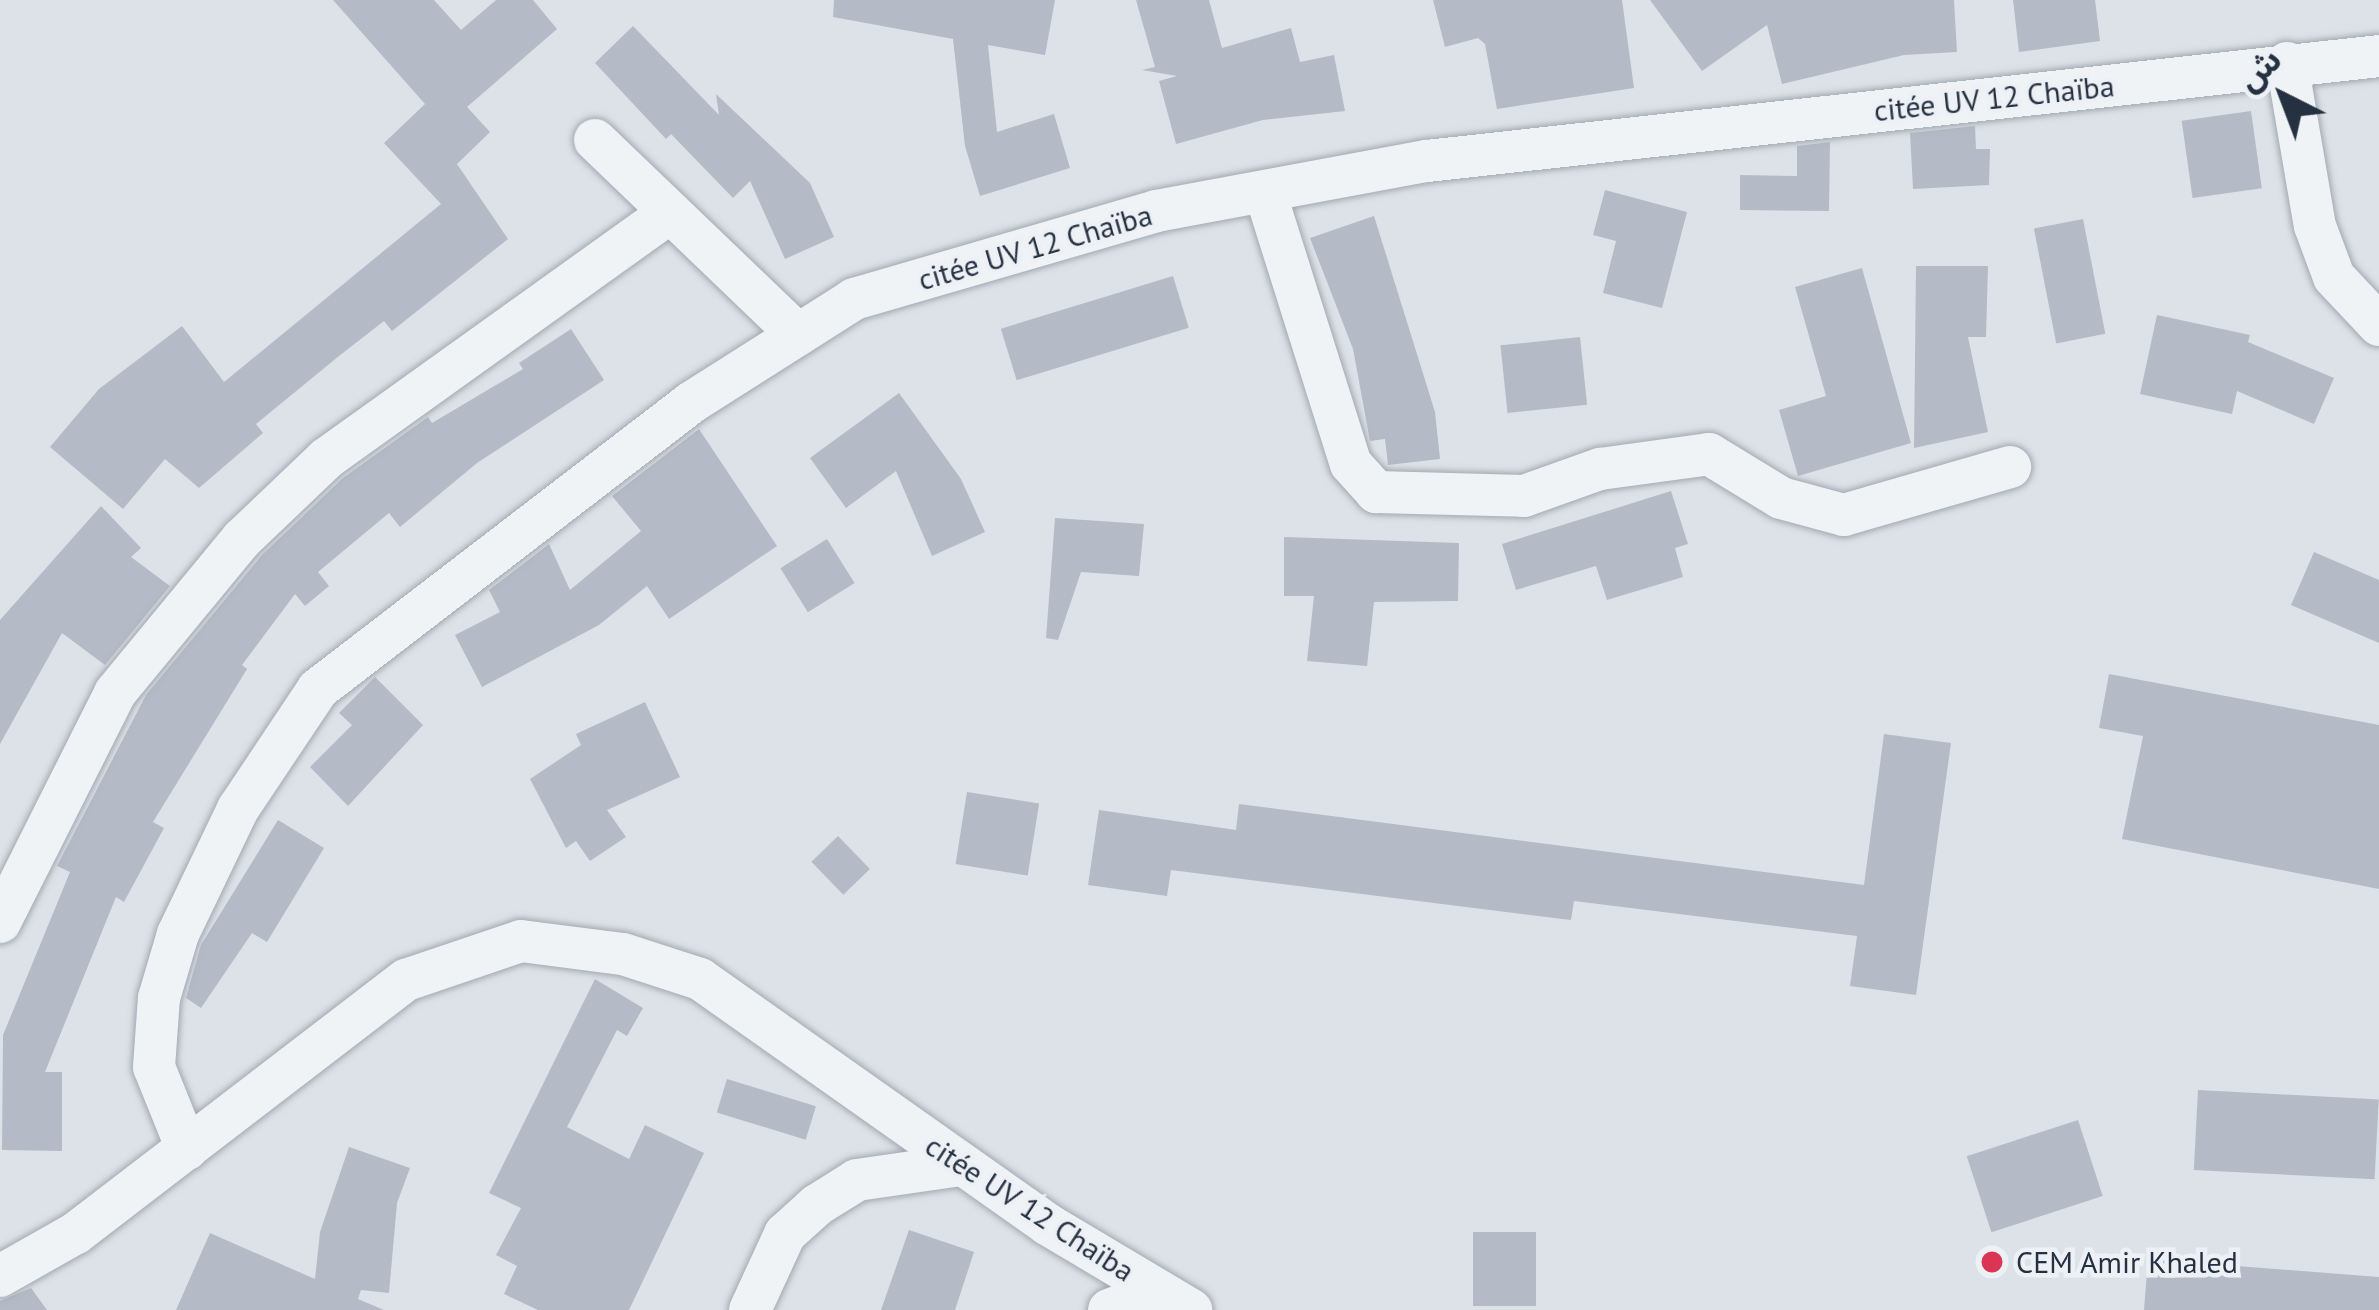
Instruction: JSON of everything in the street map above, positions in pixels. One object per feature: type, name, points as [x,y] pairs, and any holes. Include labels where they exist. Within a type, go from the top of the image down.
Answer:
[{"type":"street","name":"citée UV 12 Chaïba","points":[[188,1149],[154,1067],[158,998],[178,934],[238,809],[318,689],[692,402],[854,299],[1156,211],[1427,161],[2379,56]]},
{"type":"street","points":[[2287,63],[2315,226],[2334,277],[2379,325]]},
{"type":"street","points":[[595,140],[798,335]]},
{"type":"street","points":[[1265,193],[1351,464],[1376,492],[1524,496],[1600,469],[1709,454],[1781,498],[1844,514],[2010,467]]},
{"type":"street","points":[[0,922],[115,693],[242,538],[327,458],[670,212]]},
{"type":"street","name":"citée UV 12 Chaïba","points":[[0,1276],[76,1233],[406,980],[521,941],[623,954],[700,979],[962,1165],[1175,1301]]},
{"type":"street","points":[[749,1310],[784,1234],[817,1205],[857,1180],[962,1165]]},
{"type":"street","points":[[1109,1310],[1175,1301]]},
{"type":"building","points":[[333,0],[434,0],[461,30],[496,0],[533,0],[557,29],[467,107],[490,132],[457,164],[508,239],[392,331],[384,321],[339,356],[256,424],[263,433],[199,488],[165,459],[123,509],[50,447],[99,389],[182,326],[224,382],[441,204],[384,143],[425,104]]},
{"type":"building","points":[[834,0],[1055,0],[1045,55],[988,45],[997,132],[1054,114],[1070,168],[980,196],[965,146],[953,39],[833,17]]},
{"type":"building","points":[[1136,0],[1209,0],[1222,48],[1291,28],[1300,62],[1334,55],[1345,111],[1263,120],[1176,144],[1159,81],[1177,76],[1142,70],[1155,67]]},
{"type":"building","points":[[1433,0],[1622,0],[1634,88],[1497,109],[1485,44],[1478,38],[1445,47]]},
{"type":"building","points":[[1650,0],[1954,0],[1957,52],[1904,55],[1782,84],[1767,25],[1702,71]]},
{"type":"building","points":[[2013,0],[2095,0],[2100,41],[2019,52]]},
{"type":"building","points":[[633,26],[719,115],[716,94],[810,183],[834,237],[785,259],[750,181],[733,198],[671,134],[666,139],[595,63]]},
{"type":"building","points":[[2251,111],[2262,188],[2193,198],[2182,121]]},
{"type":"building","points":[[1975,126],[1976,149],[1990,149],[1989,185],[1913,189],[1910,133]]},
{"type":"building","points":[[1830,142],[1829,211],[1740,210],[1740,175],[1797,176],[1797,146]]},
{"type":"building","points":[[1605,190],[1687,212],[1662,308],[1603,293],[1616,241],[1593,235]]},
{"type":"building","points":[[1374,216],[1435,412],[1440,459],[1388,465],[1385,439],[1370,441],[1353,349],[1310,238]]},
{"type":"building","points":[[2083,219],[2105,334],[2056,343],[2034,229]]},
{"type":"building","points":[[1916,266],[1988,266],[1986,337],[1968,337],[1988,432],[1914,448]]},
{"type":"building","points":[[1862,268],[1911,443],[1798,476],[1779,410],[1826,396],[1795,287]]},
{"type":"building","points":[[1173,276],[1189,328],[1017,380],[1001,329]]},
{"type":"building","points":[[2157,315],[2250,335],[2248,342],[2334,378],[2314,424],[2237,391],[2232,414],[2140,394]]},
{"type":"building","points":[[571,329],[604,380],[477,463],[400,527],[389,513],[318,572],[329,586],[305,606],[295,594],[242,665],[247,669],[153,822],[164,828],[124,902],[116,897],[45,1072],[62,1072],[62,1151],[2,1150],[3,1035],[70,872],[57,866],[146,695],[262,555],[343,478],[428,417],[432,423],[523,369],[519,363]]},
{"type":"building","points":[[1580,337],[1587,405],[1508,413],[1500,345]]},
{"type":"building","points":[[899,393],[961,479],[985,532],[932,556],[896,471],[846,508],[810,458]]},
{"type":"building","points":[[699,429],[777,546],[669,619],[647,586],[599,625],[482,687],[455,635],[500,612],[489,590],[549,544],[570,590],[641,531],[612,496]]},
{"type":"building","points":[[1671,491],[1688,544],[1675,548],[1683,577],[1607,600],[1596,566],[1516,590],[1502,544]]},
{"type":"building","points":[[101,506],[141,548],[131,557],[170,586],[105,665],[62,633],[0,744],[0,620]]},
{"type":"building","points":[[1055,518],[1144,524],[1139,576],[1081,572],[1058,640],[1046,638]]},
{"type":"building","points":[[1284,537],[1459,543],[1458,601],[1374,602],[1367,666],[1307,661],[1314,596],[1284,596]]},
{"type":"building","points":[[827,539],[855,583],[808,612],[780,568]]},
{"type":"building","points":[[2314,552],[2379,580],[2379,643],[2291,605]]},
{"type":"building","points":[[2109,674],[2379,725],[2379,889],[2122,839],[2143,736],[2099,728]]},
{"type":"building","points":[[375,677],[423,725],[348,806],[310,767],[352,725],[339,713]]},
{"type":"building","points":[[645,702],[680,777],[607,810],[626,837],[590,861],[576,841],[566,848],[530,779],[581,745],[576,734]]},
{"type":"building","points":[[1884,734],[1951,743],[1916,995],[1850,986],[1857,936],[1574,901],[1571,920],[1171,870],[1167,896],[1088,885],[1099,810],[1236,830],[1239,804],[1864,885]]},
{"type":"building","points":[[967,792],[1039,803],[1028,876],[956,864]]},
{"type":"building","points":[[278,820],[324,848],[267,942],[252,933],[201,1008],[186,998],[201,945]]},
{"type":"building","points":[[838,836],[870,869],[843,895],[811,862]]},
{"type":"building","points":[[595,979],[643,1008],[627,1036],[617,1030],[567,1127],[629,1159],[645,1125],[704,1153],[629,1310],[538,1310],[504,1294],[517,1266],[496,1255],[521,1208],[489,1193]]},
{"type":"building","points":[[727,1079],[816,1106],[806,1140],[717,1112]]},
{"type":"building","points":[[2198,1090],[2379,1099],[2375,1179],[2194,1170]]},
{"type":"building","points":[[2078,1120],[2103,1196],[1991,1232],[1967,1156]]},
{"type":"building","points":[[349,1147],[410,1168],[397,1203],[389,1293],[361,1290],[358,1299],[384,1310],[176,1310],[210,1233],[315,1279],[320,1232]]},
{"type":"building","points":[[909,1230],[974,1252],[955,1310],[881,1310]]},
{"type":"building","points":[[1473,1232],[1536,1232],[1536,1306],[1473,1306]]},
{"type":"building","points":[[2148,1259],[2379,1277],[2379,1310],[2144,1310]]},
{"type":"building","points":[[31,1288],[47,1310],[0,1310],[0,1301]]},
{"type":"place","name":"CEM Amir Khaled","points":[[1992,1262]]}]
